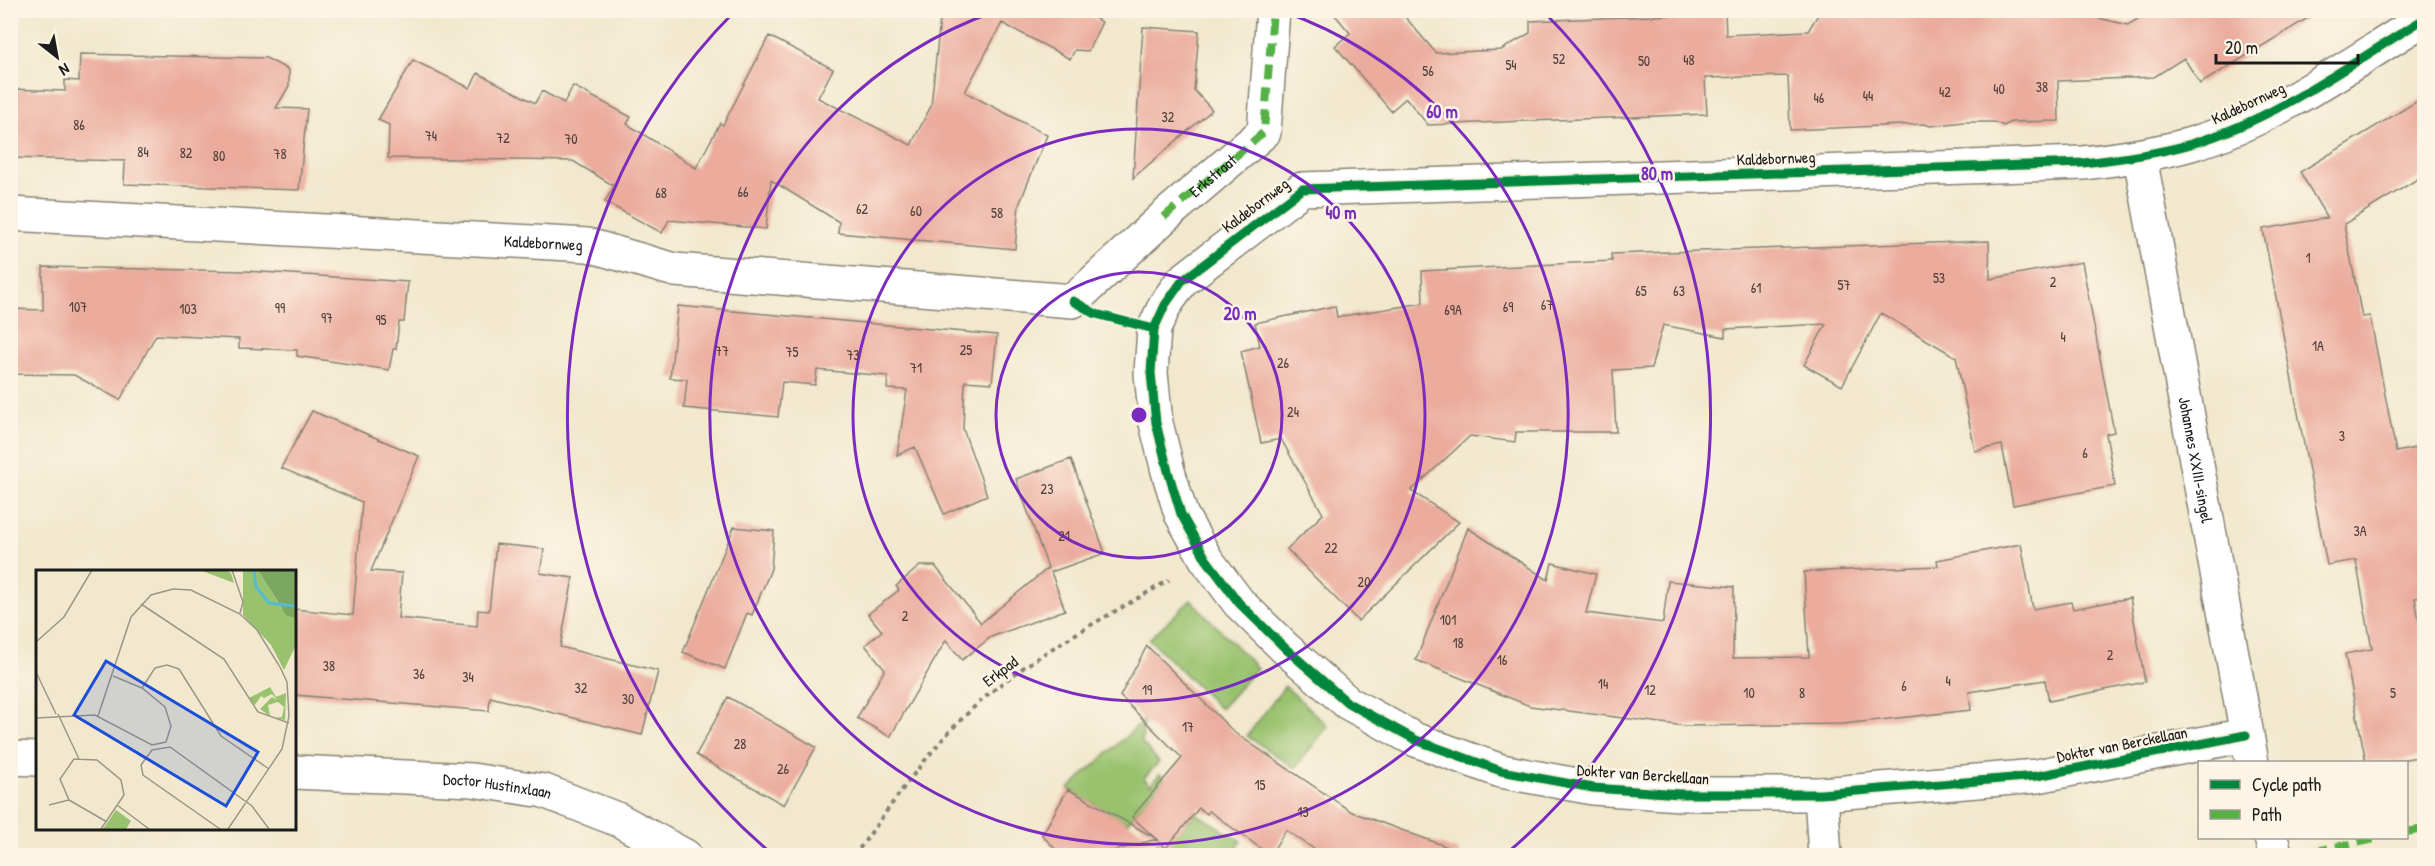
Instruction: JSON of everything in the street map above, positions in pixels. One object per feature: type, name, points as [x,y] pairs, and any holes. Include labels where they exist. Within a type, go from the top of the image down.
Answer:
[{"type":"street","name":"Erkstraat","points":[[1073,301],[1164,217],[1264,132],[1273,10]]},
{"type":"street","name":"Kaldebornweg","points":[[1154,329],[1165,305],[1182,281],[1302,189],[2083,163],[2140,157],[2193,144],[2277,109],[2424,19]]},
{"type":"street","name":"Johannes XXIII-singel","points":[[2140,157],[2249,749]]},
{"type":"street","name":"Kaldebornweg","points":[[10,214],[588,245],[675,270],[1073,301]]},
{"type":"street","name":"Dokter van Berckellaan","points":[[1154,329],[1151,373],[1156,423],[1181,514],[1206,559],[1239,603],[1348,703],[1416,740],[1501,771],[1593,788],[1680,794],[1821,794],[2037,776],[2249,749]]},
{"type":"street","points":[[10,758],[36,759]]},
{"type":"street","name":"Doctor Hustinxlaan","points":[[296,772],[472,780],[544,791],[619,820],[685,855]]},
{"type":"street","points":[[1821,794],[1825,855]]},
{"type":"street","points":[[2272,839],[2276,855]]},
{"type":"green space","points":[[1191,600],[1257,668],[1220,709],[1149,639]]},
{"type":"green space","points":[[1285,686],[1328,726],[1295,768],[1247,736]]},
{"type":"green space","points":[[1144,720],[1142,743],[1159,762],[1144,778],[1150,785],[1160,774],[1165,779],[1127,823],[1068,789]]},
{"type":"green space","points":[[1195,813],[1241,841],[1232,855],[1150,856],[1158,840],[1166,847]]},
{"type":"building","points":[[941,10],[1079,10],[1102,22],[1088,51],[1075,50],[1070,59],[1002,23],[965,92],[1047,135],[1019,205],[1015,249],[838,233],[839,222],[771,180],[766,229],[669,220],[662,233],[605,202],[614,186],[573,161],[388,158],[389,125],[378,120],[413,60],[470,88],[478,73],[535,103],[542,91],[564,103],[573,86],[631,117],[627,124],[696,168],[720,123],[723,125],[769,36],[833,69],[818,98],[911,145],[931,106]]},
{"type":"building","points":[[1331,10],[1399,10],[1436,53],[1501,50],[1530,33],[1530,21],[1725,13],[1726,35],[1808,31],[1821,10],[1950,10],[1954,14],[2082,10],[2090,16],[2128,25],[2152,10],[2321,10],[2200,84],[2184,58],[2154,77],[2058,81],[2059,121],[2011,122],[2004,126],[1994,122],[1964,122],[1930,126],[1925,124],[1790,130],[1788,76],[1705,78],[1707,114],[1428,125],[1406,98],[1391,111],[1335,46],[1350,33]]},
{"type":"building","points":[[1143,27],[1199,31],[1194,90],[1212,110],[1133,178]]},
{"type":"building","points":[[80,54],[266,58],[289,70],[289,86],[276,108],[307,109],[299,190],[124,184],[125,161],[10,158],[10,89],[65,91],[65,80],[79,81]]},
{"type":"building","points":[[2424,97],[2424,175],[2344,224],[2362,317],[2370,316],[2396,452],[2424,446],[2424,597],[2415,598],[2424,649],[2424,756],[2394,761],[2366,761],[2345,654],[2372,649],[2356,560],[2327,565],[2263,229],[2327,218],[2300,172]]},
{"type":"building","points":[[1989,241],[1990,279],[2082,262],[2114,432],[2106,434],[2115,486],[2013,505],[2002,445],[1975,451],[1956,357],[1881,313],[1842,386],[1804,365],[1826,324],[1725,329],[1725,337],[1663,325],[1651,368],[1613,370],[1616,432],[1516,432],[1515,442],[1470,436],[1411,491],[1459,522],[1358,621],[1287,549],[1323,514],[1281,439],[1261,443],[1241,351],[1260,346],[1255,323],[1335,306],[1337,317],[1423,303],[1422,271],[1612,261],[1611,254]]},
{"type":"building","points":[[43,267],[246,271],[408,282],[404,322],[399,322],[396,349],[393,349],[389,370],[297,356],[297,350],[239,348],[239,339],[156,335],[120,400],[74,375],[10,374],[10,309],[43,310]]},
{"type":"building","points":[[678,306],[997,335],[992,383],[965,381],[963,429],[987,495],[944,514],[915,447],[897,455],[907,390],[887,389],[888,376],[817,370],[815,385],[782,382],[778,417],[684,408],[687,379],[670,378]]},
{"type":"building","points":[[312,411],[419,456],[371,571],[402,573],[398,618],[477,626],[478,610],[489,611],[496,544],[544,549],[540,573],[573,578],[560,647],[658,671],[642,735],[490,697],[489,711],[296,695],[296,609],[353,615],[362,502],[281,468]]},
{"type":"building","points":[[1071,459],[1105,553],[1051,572],[1065,610],[991,637],[962,660],[946,640],[890,737],[857,718],[885,669],[865,645],[882,631],[868,614],[899,590],[896,586],[920,566],[935,566],[981,623],[1048,568],[1016,479]]},
{"type":"building","points":[[734,527],[774,531],[771,569],[752,615],[747,613],[725,669],[683,652]]},
{"type":"building","points":[[1468,528],[1548,580],[1552,563],[1596,574],[1586,613],[1663,623],[1668,581],[1734,587],[1733,658],[1809,657],[1804,572],[1938,566],[1937,560],[2021,544],[2033,609],[2071,602],[2073,609],[2130,598],[2145,682],[2049,701],[2045,680],[1969,692],[1971,710],[1843,724],[1685,726],[1530,706],[1416,660]]},
{"type":"building","points":[[1147,646],[1235,733],[1352,812],[1459,851],[1458,855],[1323,855],[1286,830],[1270,855],[1209,811],[1207,814],[1199,808],[1166,848],[1132,817],[1182,758],[1120,696]]},
{"type":"building","points":[[728,697],[816,747],[784,805],[696,755]]},
{"type":"building","points":[[1068,789],[1157,839],[1098,855],[1061,855],[1042,835]]},
{"type":"marked path","points":[[1164,217],[1264,132],[1273,10]]},
{"type":"marked path","points":[[2408,832],[2424,829]]},
{"type":"marked path","points":[[2291,856],[2375,839]]},
{"type":"cycle path","points":[[2246,735],[2037,776],[1821,794],[1680,794],[1593,788],[1501,771],[1416,740],[1348,703],[1286,649],[1239,603],[1206,559],[1181,514],[1156,423],[1151,373],[1154,329],[1165,305],[1182,281],[1302,189],[2083,163],[2124,158],[2191,144],[2253,120],[2312,89],[2424,19]]},
{"type":"cycle path","points":[[1073,301],[1096,314],[1154,329]]}]
